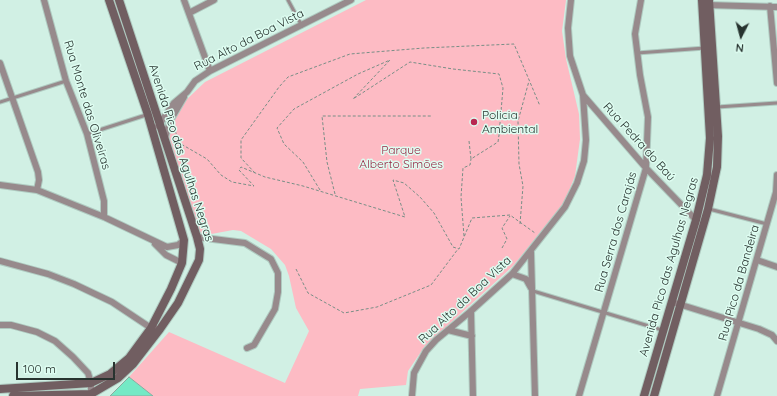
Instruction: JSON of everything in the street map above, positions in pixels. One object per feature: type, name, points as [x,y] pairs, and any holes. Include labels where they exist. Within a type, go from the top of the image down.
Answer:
[{"type":"street","name":"Rua Monte das Oliveiras","points":[[44,0],[66,81],[87,134],[104,201],[104,217]]},
{"type":"street","name":"Avenida Pico das Agulhas Negras","points":[[91,383],[110,374],[121,366],[151,328],[171,289],[182,263],[184,240],[148,115],[110,0]]},
{"type":"street","points":[[184,0],[210,71]]},
{"type":"street","points":[[189,13],[214,0]]},
{"type":"street","name":"Rua Alto da Boa Vista","points":[[153,132],[161,124],[174,103],[187,92],[195,81],[210,71],[351,0]]},
{"type":"street","name":"Rua Alto da Boa Vista","points":[[412,396],[413,381],[417,366],[430,346],[512,274],[542,238],[567,204],[577,183],[584,161],[586,140],[583,95],[570,56],[568,28],[571,0]]},
{"type":"street","name":"Rua Serra dos Carajás","points":[[579,396],[646,168],[648,117],[635,34],[641,0]]},
{"type":"street","name":"Avenida Pico das Agulhas Negras","points":[[90,395],[125,373],[160,329],[178,303],[200,260],[200,249],[197,237],[122,1]]},
{"type":"street","name":"Avenida Pico das Agulhas Negras","points":[[644,396],[696,220],[707,175],[710,148],[705,48],[706,3]]},
{"type":"street","name":"Avenida Pico das Agulhas Negras","points":[[654,396],[708,209],[717,167],[717,106],[706,3]]},
{"type":"street","points":[[706,3],[777,7]]},
{"type":"street","points":[[770,6],[777,83]]},
{"type":"street","points":[[0,62],[11,98],[38,172],[38,190]]},
{"type":"street","points":[[165,138],[170,121],[187,92]]},
{"type":"street","name":"Rua Pedra do Baú","points":[[583,95],[646,168],[696,220]]},
{"type":"street","name":"Rua Pico da Bandeira","points":[[717,396],[776,192],[777,175]]},
{"type":"street","points":[[0,185],[38,190],[104,217],[167,247],[178,245],[191,236],[245,242],[261,251],[271,259],[278,273],[278,292],[275,309],[254,345],[247,348]]},
{"type":"street","points":[[150,240],[166,255],[189,267],[196,267]]},
{"type":"street","points":[[531,252],[535,396]]},
{"type":"street","points":[[757,260],[777,267]]},
{"type":"street","points":[[0,261],[48,274],[74,284],[112,302],[151,328],[160,329]]},
{"type":"street","points":[[512,274],[526,279],[533,291]]},
{"type":"street","points":[[672,302],[759,329],[772,335],[777,341]]},
{"type":"street","points":[[471,311],[473,396]]},
{"type":"street","points":[[0,325],[11,325],[37,332],[55,341],[73,356],[88,373],[91,383],[90,395],[14,396]]},
{"type":"street","points":[[448,330],[472,336]]},
{"type":"street","points":[[0,389],[91,383]]},
{"type":"lane","points":[[288,0],[302,26]]},
{"type":"lane","points":[[637,53],[705,48]]},
{"type":"lane","points":[[0,102],[66,81]]},
{"type":"lane","points":[[717,106],[777,103]]},
{"type":"lane","points":[[87,134],[148,115]]},
{"type":"lane","points":[[708,209],[767,224]]},
{"type":"lane","points":[[533,291],[664,331]]},
{"type":"path","points":[[256,173],[241,158],[241,140],[279,87],[288,77],[350,54],[424,48],[514,44],[540,106]]},
{"type":"path","points":[[320,190],[302,162],[284,144],[277,128],[294,109],[358,74],[390,60],[353,98],[410,62],[499,74],[503,88],[498,142],[471,159]]},
{"type":"path","points":[[520,224],[522,186],[519,164],[518,129],[523,98],[529,81]]},
{"type":"path","points":[[335,195],[327,162],[322,116],[432,116]]},
{"type":"path","points":[[170,121],[182,144],[207,159],[221,175],[232,182],[254,186],[239,170],[241,167],[265,177],[320,190],[405,217],[392,180],[404,184],[420,197],[434,213],[453,247],[459,248]]},
{"type":"path","points":[[499,135],[511,128],[518,129]]},
{"type":"path","points":[[464,236],[461,197],[463,168],[470,165],[471,159],[469,141]]},
{"type":"path","points":[[296,268],[308,293],[344,313],[376,307],[430,285],[459,248],[472,218],[510,215],[520,224],[542,238]]},
{"type":"path","points":[[502,248],[507,239],[502,228],[510,215]]},
{"type":"green space","name":"Parque Alberto Simões","points":[[366,0],[566,0],[562,31],[566,59],[579,114],[580,139],[575,176],[564,203],[513,266],[425,346],[408,371],[406,385],[360,389],[358,396],[153,396],[129,377],[169,332],[285,383],[309,331],[296,308],[285,265],[271,249],[241,231],[233,230],[206,235],[200,234],[168,138],[174,118],[184,102],[205,82]]},
{"type":"building","points":[[129,377],[153,396],[110,396]]},
{"type":"place","name":"Policia Ambiental","points":[[474,122]]}]
